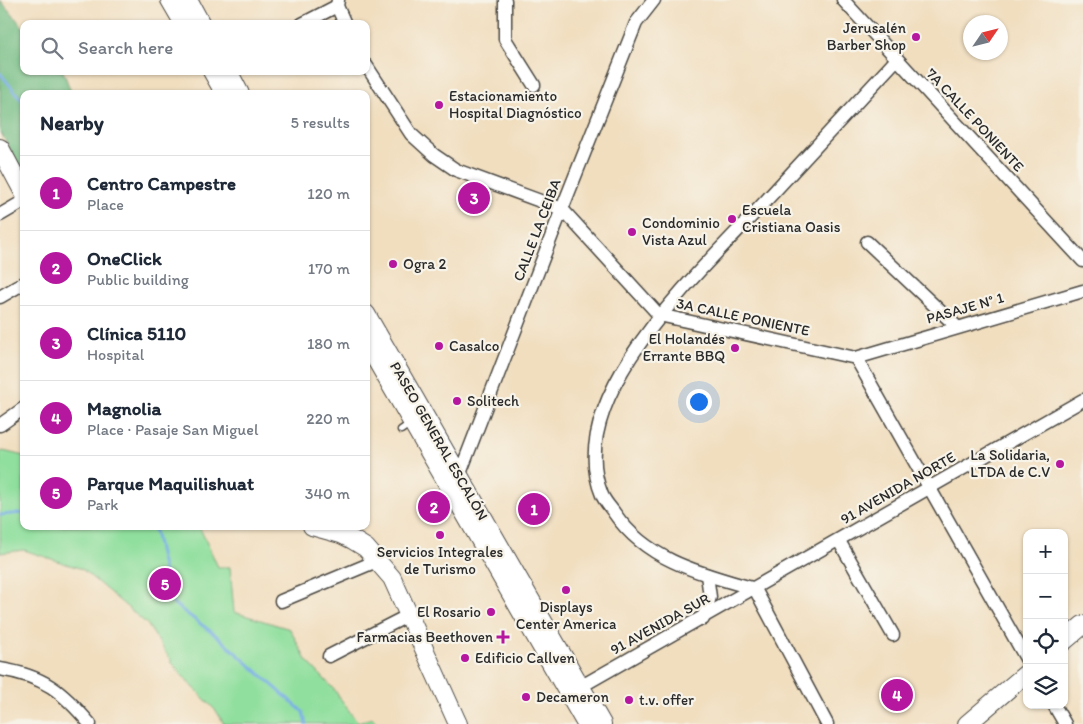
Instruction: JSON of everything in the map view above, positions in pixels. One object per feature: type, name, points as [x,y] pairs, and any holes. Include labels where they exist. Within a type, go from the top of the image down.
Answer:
[{"type":"main road","points":[[170,0],[182,20]]},
{"type":"main road","points":[[188,0],[199,20]]},
{"type":"main road","points":[[214,75],[223,90]]},
{"type":"main road","points":[[230,75],[238,90]]},
{"type":"main road","points":[[0,148],[20,186]]},
{"type":"main road","name":"PASEO GENERAL ESCALÓN","points":[[370,321],[602,724]]},
{"type":"main road","name":"PASEO GENERAL ESCALÓN","points":[[370,350],[407,426],[586,724]]},
{"type":"main road","points":[[326,530],[353,540],[379,560],[392,578],[458,724]]},
{"type":"main road","points":[[1068,637],[1083,624]]},
{"type":"main road","points":[[970,723],[1023,677]]},
{"type":"street","points":[[505,0],[505,39],[534,85]]},
{"type":"street","name":"CALLE LA CEIBA","points":[[459,476],[636,23],[654,0]]},
{"type":"street","name":"7A CALLE PONIENTE","points":[[843,0],[1083,261]]},
{"type":"street","points":[[309,20],[338,3],[344,20]]},
{"type":"street","points":[[827,724],[755,589],[707,575],[667,559],[640,542],[620,521],[603,496],[595,472],[594,448],[599,422],[613,387],[659,316],[897,59]]},
{"type":"street","name":"3A CALLE PONIENTE","points":[[370,71],[411,134],[434,155],[456,170],[562,209],[659,316],[856,358]]},
{"type":"street","points":[[0,215],[20,204]]},
{"type":"street","points":[[867,242],[957,327]]},
{"type":"street","points":[[0,298],[20,286]]},
{"type":"street","name":"PASAJE N° 1","points":[[856,358],[1083,290]]},
{"type":"street","points":[[856,358],[1023,653]]},
{"type":"street","name":"91 AVENIDA NORTE","points":[[755,589],[1083,400]]},
{"type":"street","points":[[0,425],[20,411]]},
{"type":"street","points":[[839,541],[892,635]]},
{"type":"street","points":[[281,601],[379,560]]},
{"type":"street","points":[[703,619],[710,597],[707,575]]},
{"type":"street","name":"91 AVENIDA SUR","points":[[580,687],[755,589]]},
{"type":"street","points":[[329,656],[409,615]]},
{"type":"street","points":[[0,669],[39,680],[55,688],[70,700],[90,724]]},
{"type":"street","points":[[1056,709],[1065,724]]},
{"type":"green space","points":[[0,0],[20,23],[20,75],[65,75],[70,90],[20,90],[20,167],[0,131]]},
{"type":"green space","points":[[3,451],[20,455],[20,530],[201,530],[218,567],[230,567],[234,612],[290,629],[306,660],[333,688],[357,722],[373,718],[377,724],[224,724],[217,712],[178,671],[147,624],[82,569],[24,550],[0,553],[0,453]]},
{"type":"waterway","points":[[0,73],[20,98]]},
{"type":"waterway","points":[[0,515],[20,513]]},
{"type":"waterway","points":[[154,530],[170,601],[218,637],[303,712],[306,724]]},
{"type":"place","name":"Jerusalén Barber Shop","points":[[916,37]]},
{"type":"place","name":"Estacionamiento Hospital Diagnóstico","points":[[439,105]]},
{"type":"place","name":"Clínica 5110","points":[[474,198]]},
{"type":"place","name":"Escuela Cristiana Oasis","points":[[732,219]]},
{"type":"place","name":"Condominio Vista Azul","points":[[632,232]]},
{"type":"place","name":"Ogra 2","points":[[393,264]]},
{"type":"place","name":"Casalco","points":[[439,346]]},
{"type":"place","name":"El Holandés Errante BBQ","points":[[735,348]]},
{"type":"place","name":"Solitech","points":[[457,401]]},
{"type":"place","name":"La Solidaria, LTDA de C.V","points":[[1060,464]]},
{"type":"place","name":"OneClick","points":[[434,507]]},
{"type":"place","name":"Centro Campestre","points":[[534,509]]},
{"type":"place","name":"Servicios Integrales de Turismo","points":[[440,535]]},
{"type":"place","name":"Parque Maquilishuat","points":[[165,584]]},
{"type":"place","name":"Displays Center America","points":[[566,590]]},
{"type":"place","name":"El Rosario","points":[[491,612]]},
{"type":"place","name":"Farmacias Beethoven","points":[[503,637]]},
{"type":"place","name":"Edificio Callven","points":[[465,658]]},
{"type":"place","name":"Magnolia","points":[[897,695]]},
{"type":"place","name":"Decameron","points":[[526,697]]},
{"type":"place","name":"t.v. offer","points":[[629,700]]}]
